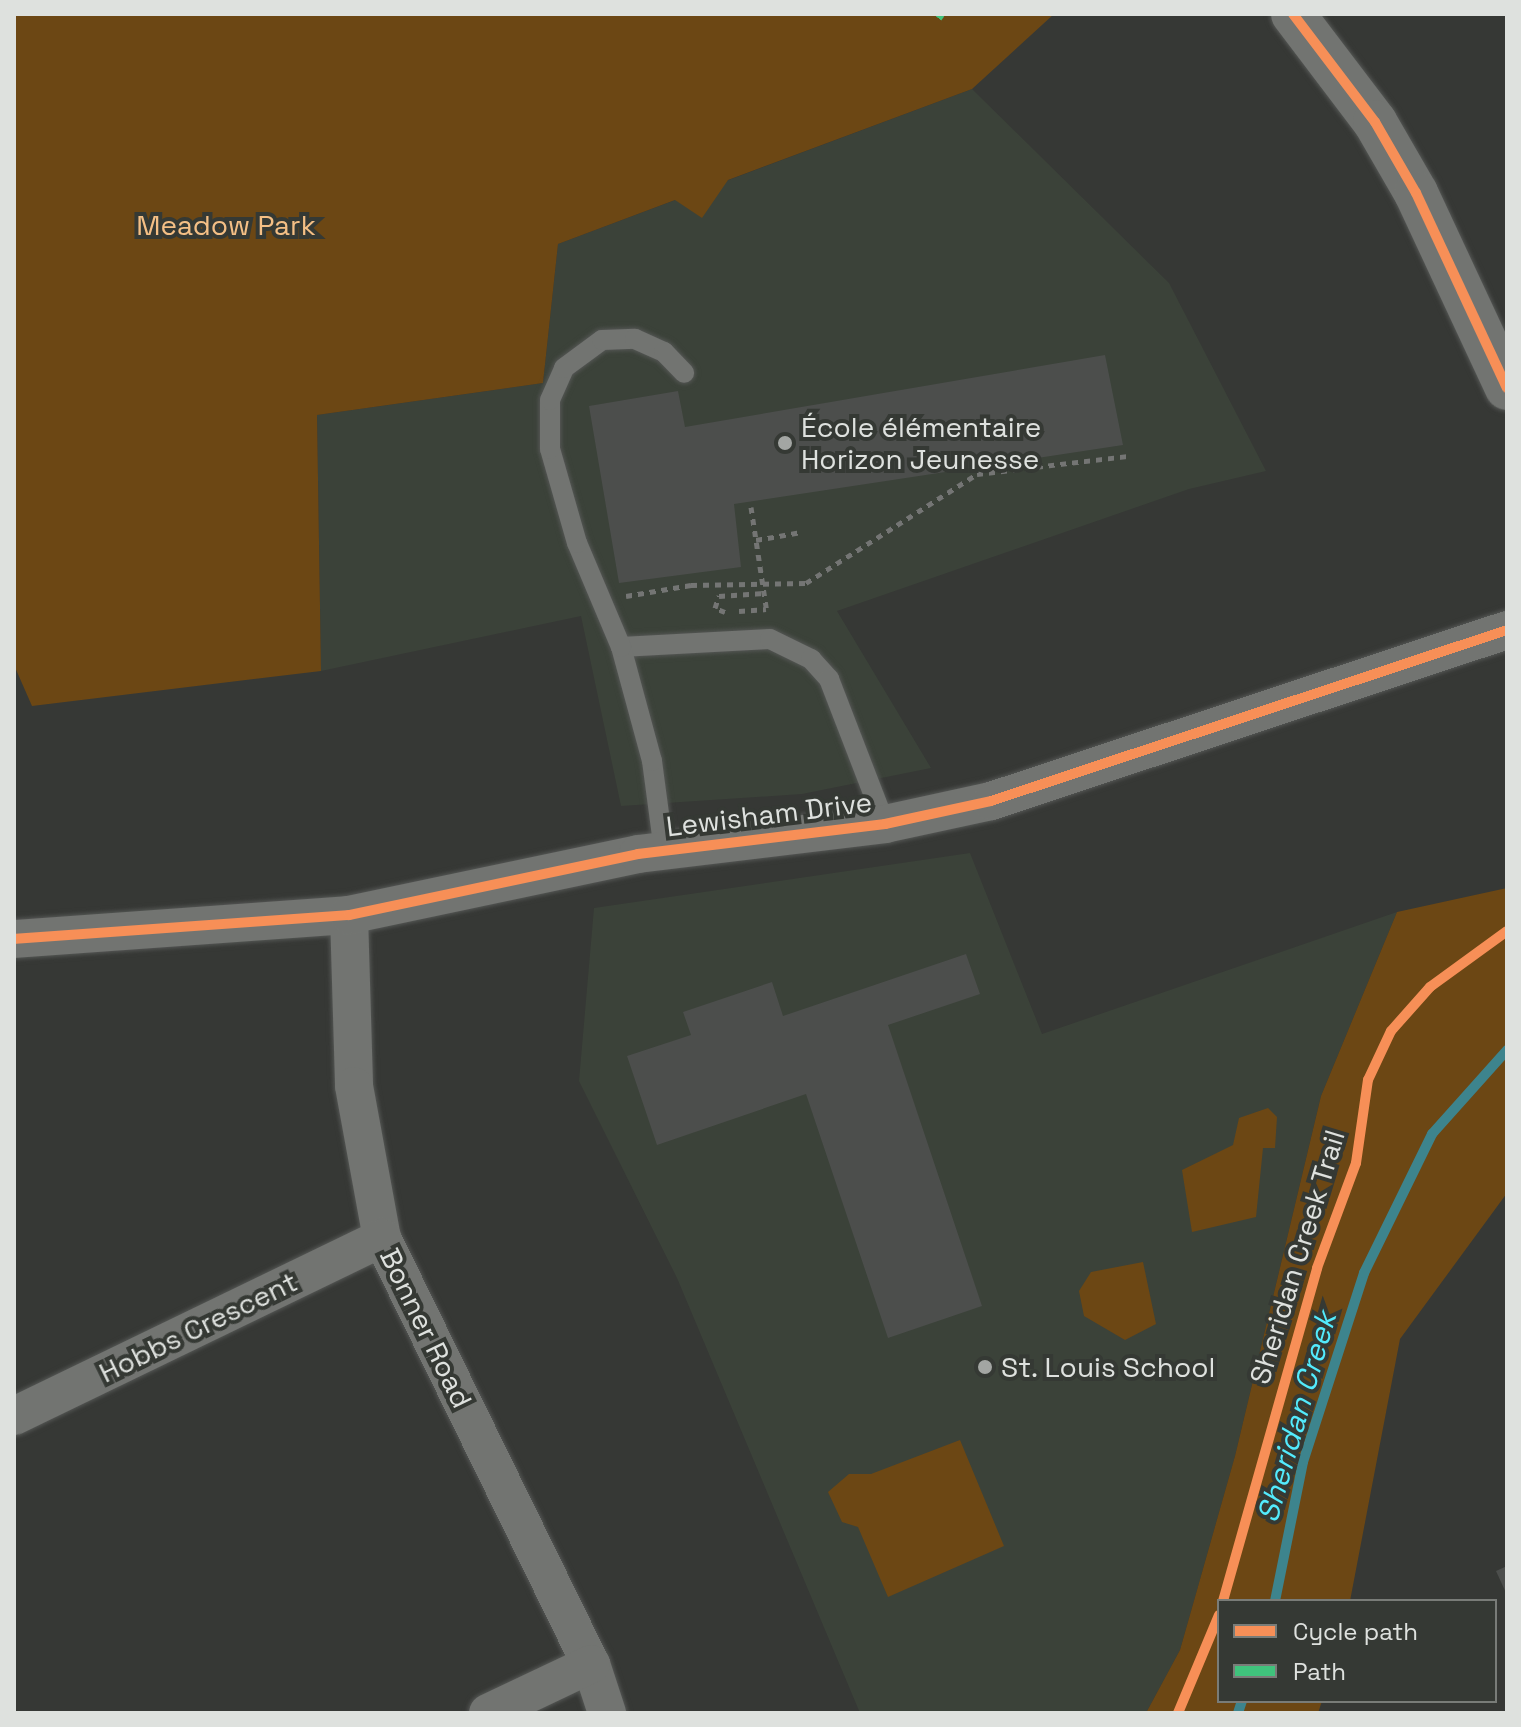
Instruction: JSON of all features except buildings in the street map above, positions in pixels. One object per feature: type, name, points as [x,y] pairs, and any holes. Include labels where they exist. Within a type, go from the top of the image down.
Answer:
[{"type":"street","points":[[1293,14],[1375,122],[1416,193],[1507,388]]},
{"type":"street","name":"Lewisham Drive","points":[[14,939],[349,915],[541,871],[664,851],[885,824],[991,801],[1507,630]]},
{"type":"street","name":"Bonner Road","points":[[349,915],[354,1086],[382,1238],[591,1664],[607,1713]]},
{"type":"street","name":"Hobbs Crescent","points":[[14,1416],[382,1238]]},
{"type":"street","points":[[488,1713],[591,1664]]},
{"type":"lane","points":[[664,851],[652,761],[621,647],[601,600],[550,449],[550,400],[564,368],[602,340],[635,339],[664,352],[684,373]]},
{"type":"lane","points":[[621,647],[770,639],[811,659],[829,679],[885,824]]},
{"type":"path","points":[[766,609],[715,608],[719,596],[806,583],[977,474],[1129,456]]},
{"type":"path","points":[[751,507],[770,639]]},
{"type":"path","points":[[756,540],[801,532]]},
{"type":"path","points":[[601,600],[691,585],[764,590]]},
{"type":"shaded area","name":"École élémentaire Horizon Jeunesse","points":[[972,89],[1169,283],[1266,471],[1189,489],[837,611],[931,768],[802,794],[621,806],[581,616],[321,671],[317,415],[543,383],[558,244]]},
{"type":"shaded area","name":"St. Louis School","points":[[970,853],[1042,1034],[1397,912],[1321,1096],[1235,1456],[1180,1650],[1146,1713],[860,1713],[677,1278],[579,1081],[594,908]]},
{"type":"green space","name":"Meadow Park","points":[[14,14],[1054,14],[972,89],[728,180],[702,218],[675,200],[558,244],[543,383],[317,415],[321,671],[32,706],[14,665]]},
{"type":"green space","points":[[1507,888],[1507,1193],[1400,1339],[1350,1599],[1217,1599],[1217,1703],[1321,1703],[1318,1713],[1146,1713],[1180,1650],[1235,1456],[1321,1096],[1397,912]]},
{"type":"green space","points":[[1268,1108],[1277,1117],[1275,1148],[1263,1148],[1256,1217],[1192,1232],[1182,1170],[1233,1145],[1239,1118]]},
{"type":"green space","points":[[1143,1262],[1156,1324],[1125,1340],[1084,1316],[1079,1291],[1091,1272]]},
{"type":"green space","points":[[960,1440],[1004,1546],[888,1597],[858,1527],[842,1522],[828,1492],[849,1474],[871,1474]]},
{"type":"waterway","name":"Sheridan Creek","points":[[1275,1599],[1303,1462],[1364,1273],[1432,1134],[1507,1050]]},
{"type":"waterway","name":"Sheridan Creek","points":[[1238,1713],[1241,1703]]},
{"type":"marked path","points":[[938,18],[941,14]]},
{"type":"cycle path","points":[[1293,14],[1375,122],[1416,193],[1507,388]]},
{"type":"cycle path","points":[[14,939],[349,915],[638,854],[885,824],[991,801],[1507,630]]},
{"type":"cycle path","name":"Sheridan Creek Trail","points":[[1224,1599],[1317,1268],[1356,1163],[1368,1080],[1391,1031],[1430,987],[1507,931]]},
{"type":"cycle path","points":[[1178,1713],[1217,1620]]},
{"type":"place","name":"École élémentaire Horizon Jeunesse","points":[[785,443]]},
{"type":"place","name":"St. Louis School","points":[[985,1367]]}]
